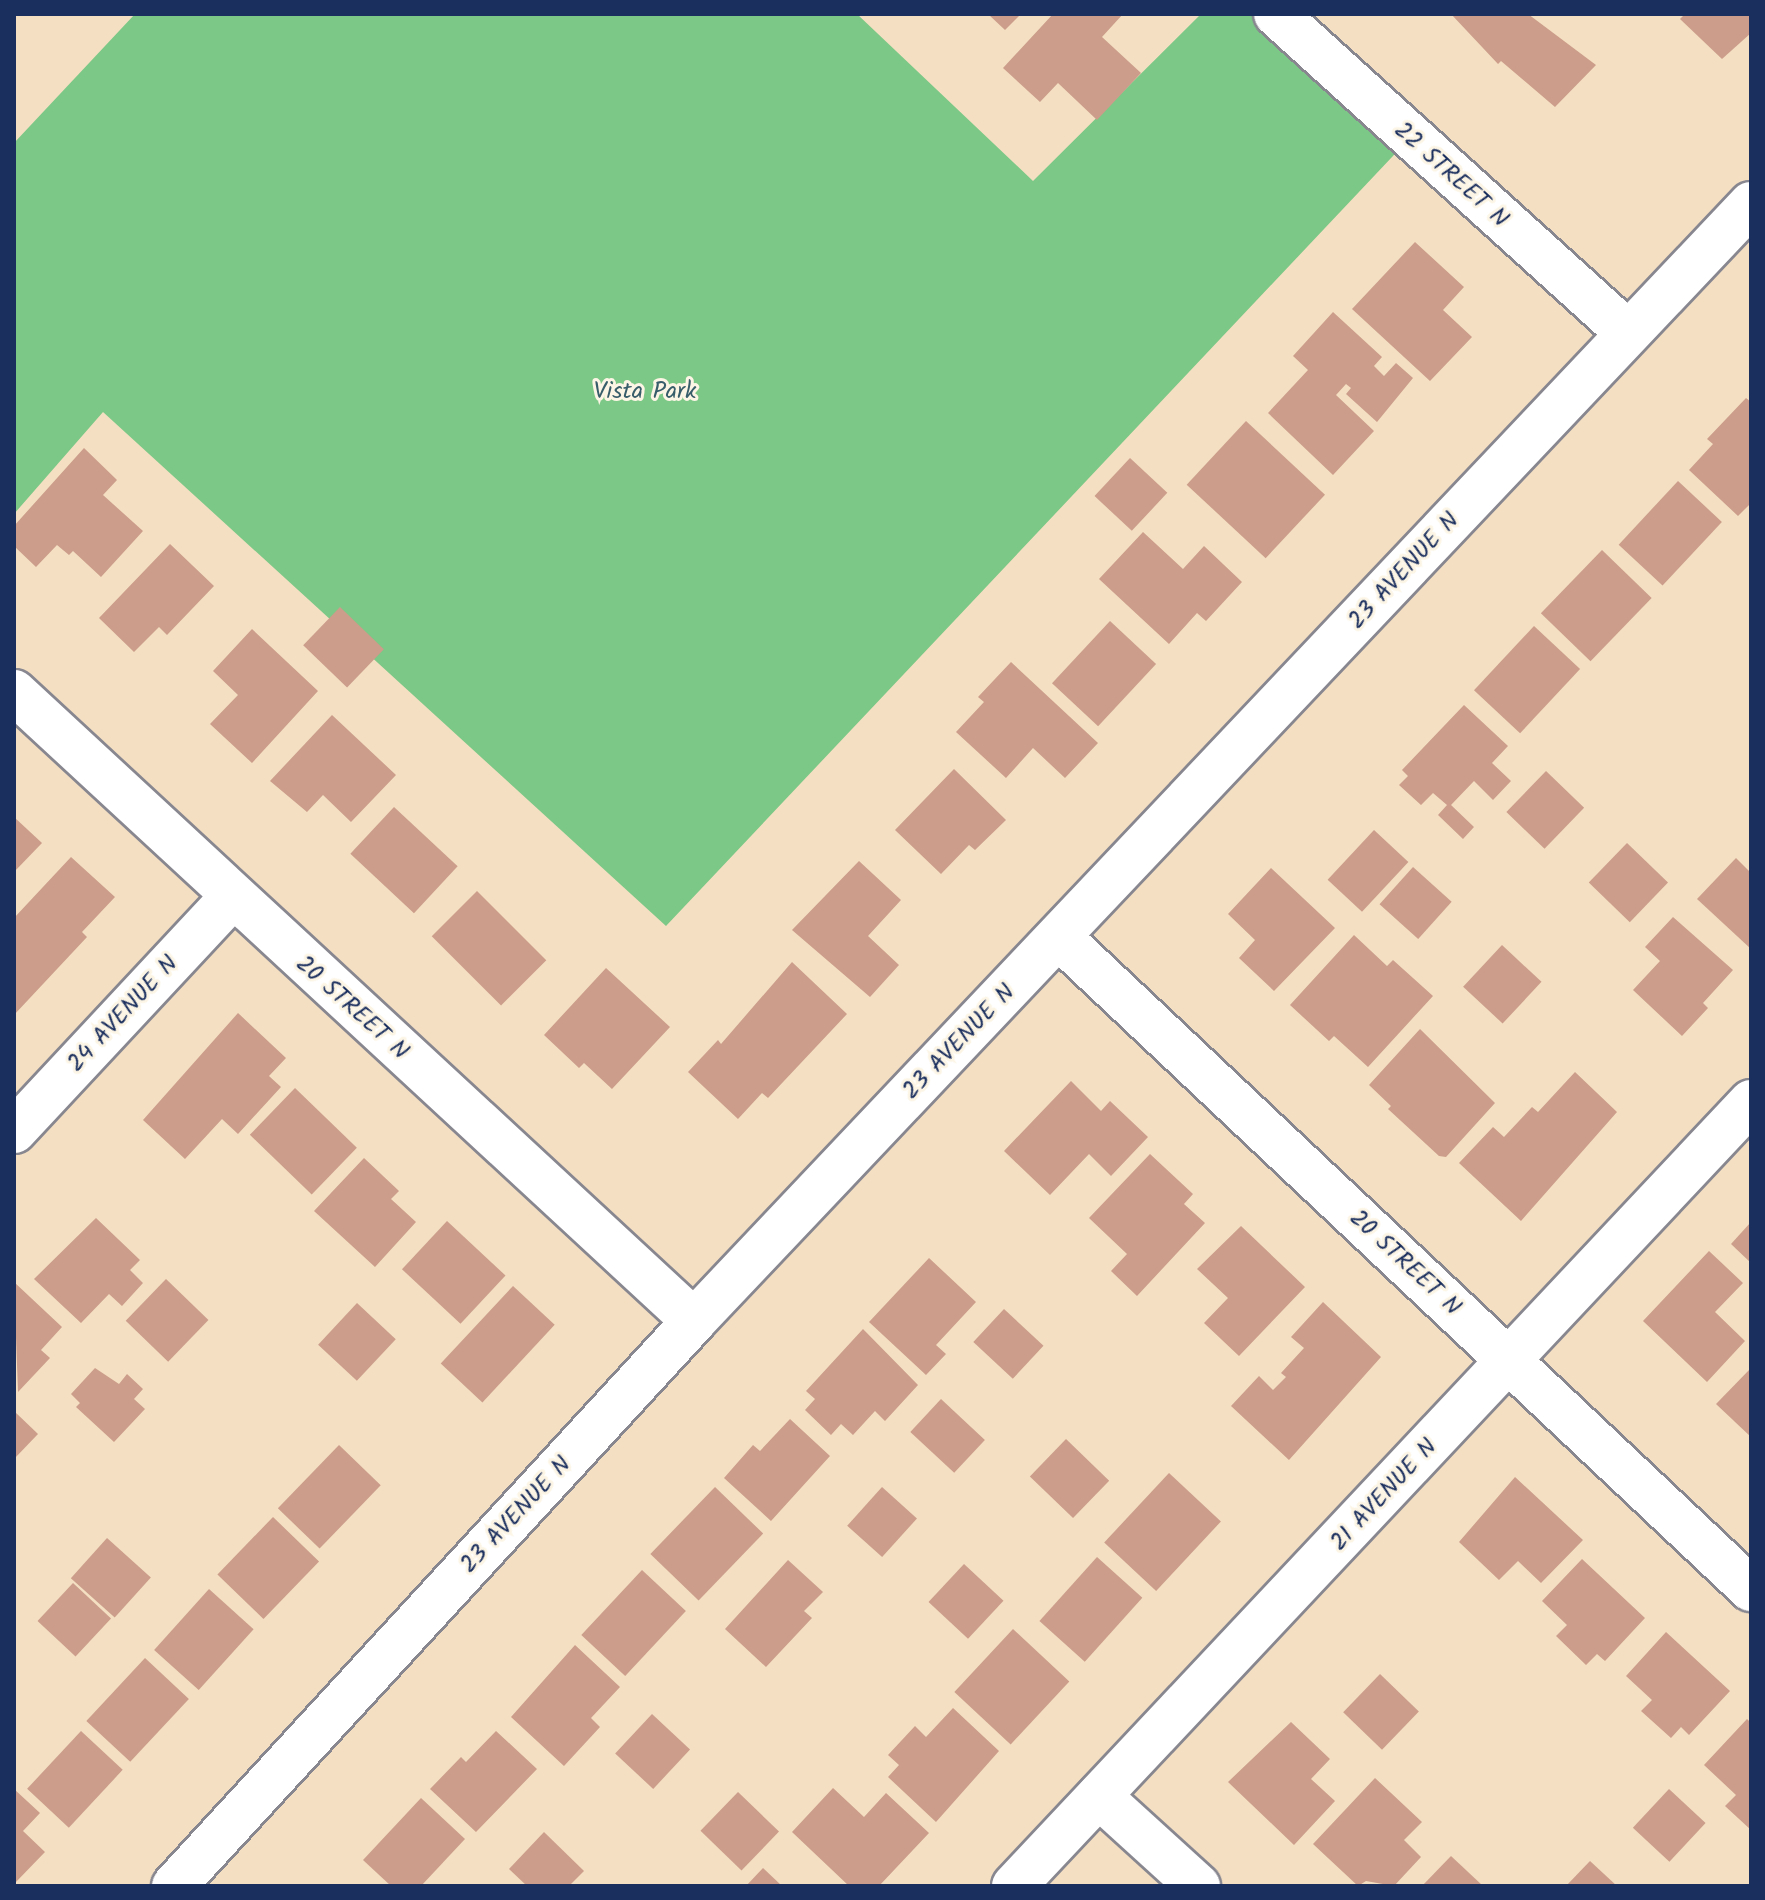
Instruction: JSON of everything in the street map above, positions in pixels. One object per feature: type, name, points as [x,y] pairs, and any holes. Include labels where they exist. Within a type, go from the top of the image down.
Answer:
[{"type":"street","name":"22 STREET N","points":[[1276,14],[1628,333]]},
{"type":"street","name":"23 AVENUE N","points":[[174,1886],[694,1321],[1751,204]]},
{"type":"street","name":"20 STREET N","points":[[14,692],[231,898],[694,1321]]},
{"type":"street","name":"24 AVENUE N","points":[[14,1131],[231,898]]},
{"type":"street","name":"20 STREET N","points":[[1059,937],[1751,1589]]},
{"type":"street","name":"21 AVENUE N","points":[[1014,1886],[1751,1102]]},
{"type":"street","points":[[1099,1796],[1198,1886]]},
{"type":"green space","name":"Vista Park","points":[[135,14],[857,14],[1033,181],[1201,14],[1276,14],[1409,139],[666,926],[103,412],[14,514],[14,143]]},
{"type":"building","points":[[988,14],[1021,14],[1005,30]]},
{"type":"building","points":[[1053,14],[1123,14],[1102,37],[1141,73],[1097,120],[1058,83],[1040,102],[1003,68]]},
{"type":"building","points":[[1451,14],[1528,14],[1596,65],[1555,107],[1501,61],[1498,64]]},
{"type":"building","points":[[1685,14],[1751,14],[1751,33],[1722,59],[1680,19]]},
{"type":"building","points":[[1415,242],[1464,287],[1443,310],[1472,337],[1430,381],[1352,309]]},
{"type":"building","points":[[1333,312],[1382,357],[1374,366],[1384,376],[1396,363],[1413,378],[1377,422],[1346,394],[1351,388],[1346,384],[1336,395],[1374,431],[1333,475],[1268,413],[1308,370],[1293,356]]},
{"type":"building","points":[[1746,398],[1751,402],[1751,503],[1738,516],[1689,470],[1713,444],[1707,439]]},
{"type":"building","points":[[1246,421],[1325,495],[1266,558],[1187,485]]},
{"type":"building","points":[[84,448],[117,480],[103,495],[143,531],[101,577],[73,551],[69,555],[57,545],[36,567],[14,546],[14,526]]},
{"type":"building","points":[[1130,458],[1167,493],[1132,531],[1095,496]]},
{"type":"building","points":[[1678,481],[1722,522],[1663,586],[1619,545]]},
{"type":"building","points":[[1143,532],[1183,569],[1204,546],[1242,582],[1206,621],[1197,613],[1169,644],[1099,579]]},
{"type":"building","points":[[170,544],[214,586],[167,635],[159,627],[134,652],[99,618]]},
{"type":"building","points":[[1602,550],[1652,598],[1591,661],[1541,613]]},
{"type":"building","points":[[340,607],[384,649],[347,687],[303,645]]},
{"type":"building","points":[[1110,621],[1156,664],[1098,726],[1052,683]]},
{"type":"building","points":[[1534,626],[1580,669],[1520,733],[1474,690]]},
{"type":"building","points":[[252,629],[318,691],[252,763],[210,724],[238,695],[213,671]]},
{"type":"building","points":[[1011,662],[1098,743],[1065,778],[1033,748],[1006,778],[956,732],[984,702],[978,697]]},
{"type":"building","points":[[1464,705],[1508,746],[1492,763],[1511,781],[1493,800],[1474,781],[1451,805],[1474,827],[1463,839],[1438,815],[1447,805],[1433,793],[1421,805],[1399,785],[1408,776],[1402,770]]},
{"type":"building","points":[[332,715],[396,775],[351,822],[323,795],[307,812],[270,781]]},
{"type":"building","points":[[954,769],[1006,820],[975,850],[969,845],[941,874],[895,830]]},
{"type":"building","points":[[1546,771],[1584,808],[1545,849],[1506,812]]},
{"type":"building","points":[[394,807],[458,866],[414,913],[350,854]]},
{"type":"building","points":[[14,817],[42,843],[14,872]]},
{"type":"building","points":[[1374,830],[1408,862],[1362,912],[1328,880]]},
{"type":"building","points":[[1627,843],[1668,883],[1630,922],[1589,883]]},
{"type":"building","points":[[71,857],[115,897],[82,932],[87,937],[14,1015],[14,918]]},
{"type":"building","points":[[1736,858],[1751,873],[1751,949],[1697,899]]},
{"type":"building","points":[[859,861],[901,900],[868,936],[899,965],[870,997],[792,930]]},
{"type":"building","points":[[1413,867],[1452,902],[1418,939],[1380,904]]},
{"type":"building","points":[[1271,868],[1335,928],[1274,991],[1239,958],[1255,940],[1228,914]]},
{"type":"building","points":[[477,891],[546,960],[501,1006],[432,936]]},
{"type":"building","points":[[1673,917],[1733,970],[1703,1003],[1708,1008],[1682,1036],[1633,990],[1660,961],[1645,947]]},
{"type":"building","points":[[1354,935],[1387,966],[1393,960],[1433,996],[1368,1067],[1334,1036],[1329,1041],[1290,1005]]},
{"type":"building","points":[[1502,945],[1541,982],[1503,1024],[1463,987]]},
{"type":"building","points":[[792,962],[847,1014],[768,1098],[762,1093],[738,1119],[688,1072],[718,1040],[721,1044]]},
{"type":"building","points":[[606,968],[670,1027],[612,1089],[584,1063],[579,1068],[544,1035]]},
{"type":"building","points":[[238,1013],[286,1058],[269,1076],[281,1087],[238,1134],[222,1119],[185,1159],[143,1120]]},
{"type":"building","points":[[1420,1029],[1495,1103],[1446,1157],[1439,1156],[1388,1109],[1391,1106],[1369,1085]]},
{"type":"building","points":[[1575,1072],[1617,1112],[1521,1221],[1459,1163],[1493,1127],[1504,1137],[1532,1107],[1538,1112]]},
{"type":"building","points":[[1071,1081],[1101,1111],[1110,1101],[1148,1137],[1111,1176],[1089,1154],[1050,1195],[1004,1151]]},
{"type":"building","points":[[295,1088],[357,1148],[312,1194],[250,1135]]},
{"type":"building","points":[[1150,1154],[1193,1194],[1184,1204],[1205,1223],[1137,1296],[1111,1271],[1127,1254],[1089,1218]]},
{"type":"building","points":[[364,1158],[399,1191],[391,1199],[416,1222],[375,1267],[314,1211]]},
{"type":"building","points":[[96,1218],[140,1260],[130,1270],[143,1283],[122,1306],[109,1294],[81,1323],[34,1279]]},
{"type":"building","points":[[447,1221],[506,1276],[460,1324],[402,1269]]},
{"type":"building","points":[[1751,1222],[1751,1263],[1731,1244]]},
{"type":"building","points":[[1241,1226],[1305,1287],[1239,1356],[1204,1323],[1228,1298],[1197,1269]]},
{"type":"building","points":[[1709,1251],[1743,1283],[1715,1312],[1745,1341],[1707,1382],[1643,1321]]},
{"type":"building","points":[[929,1258],[976,1302],[936,1345],[946,1354],[926,1375],[869,1322]]},
{"type":"building","points":[[166,1279],[208,1320],[168,1362],[126,1321]]},
{"type":"building","points":[[14,1282],[62,1327],[41,1350],[50,1358],[18,1392]]},
{"type":"building","points":[[513,1286],[555,1325],[482,1402],[441,1364]]},
{"type":"building","points":[[1323,1302],[1381,1357],[1289,1460],[1231,1406],[1259,1376],[1273,1390],[1286,1377],[1281,1373],[1304,1348],[1291,1337]]},
{"type":"building","points":[[357,1303],[396,1339],[357,1381],[318,1345]]},
{"type":"building","points":[[1004,1309],[1043,1346],[1013,1379],[973,1342]]},
{"type":"building","points":[[863,1329],[918,1385],[885,1421],[875,1411],[853,1435],[841,1424],[831,1435],[805,1410],[815,1399],[806,1391]]},
{"type":"building","points":[[95,1368],[119,1384],[127,1374],[143,1389],[134,1399],[145,1409],[114,1442],[76,1407],[80,1403],[71,1394]]},
{"type":"building","points":[[1751,1368],[1751,1437],[1716,1404]]},
{"type":"building","points":[[941,1399],[985,1440],[954,1473],[910,1432]]},
{"type":"building","points":[[14,1411],[38,1434],[14,1459]]},
{"type":"building","points":[[790,1419],[830,1456],[771,1521],[724,1478],[753,1445],[760,1451]]},
{"type":"building","points":[[1066,1439],[1109,1481],[1073,1518],[1030,1476]]},
{"type":"building","points":[[339,1445],[381,1485],[320,1549],[278,1508]]},
{"type":"building","points":[[1169,1473],[1221,1521],[1156,1591],[1104,1542]]},
{"type":"building","points":[[1515,1477],[1583,1540],[1541,1583],[1518,1561],[1499,1580],[1459,1542]]},
{"type":"building","points":[[715,1487],[763,1534],[699,1600],[650,1554]]},
{"type":"building","points":[[882,1487],[917,1518],[882,1557],[847,1526]]},
{"type":"building","points":[[273,1517],[319,1561],[263,1619],[217,1575]]},
{"type":"building","points":[[107,1538],[151,1577],[115,1618],[71,1578]]},
{"type":"building","points":[[1097,1557],[1142,1598],[1085,1662],[1039,1621]]},
{"type":"building","points":[[1582,1559],[1645,1618],[1605,1661],[1597,1654],[1586,1665],[1556,1636],[1567,1625],[1542,1601]]},
{"type":"building","points":[[788,1560],[823,1592],[804,1611],[812,1618],[766,1667],[725,1629]]},
{"type":"building","points":[[964,1564],[1003,1601],[968,1639],[929,1602]]},
{"type":"building","points":[[642,1570],[686,1611],[625,1676],[581,1635]]},
{"type":"building","points":[[73,1583],[111,1618],[76,1656],[38,1621]]},
{"type":"building","points":[[209,1589],[254,1629],[199,1690],[154,1650]]},
{"type":"building","points":[[1013,1629],[1069,1682],[1011,1744],[954,1692]]},
{"type":"building","points":[[1666,1632],[1730,1691],[1689,1735],[1681,1727],[1671,1738],[1641,1711],[1652,1700],[1626,1676]]},
{"type":"building","points":[[575,1645],[620,1687],[591,1718],[600,1727],[564,1766],[511,1717]]},
{"type":"building","points":[[145,1658],[189,1699],[130,1762],[86,1721]]},
{"type":"building","points":[[1380,1674],[1419,1712],[1382,1750],[1343,1712]]},
{"type":"building","points":[[953,1708],[999,1751],[936,1822],[888,1777],[899,1765],[888,1755],[915,1726],[926,1737]]},
{"type":"building","points":[[652,1714],[690,1749],[653,1789],[615,1753]]},
{"type":"building","points":[[1747,1719],[1751,1723],[1751,1830],[1725,1806],[1736,1795],[1704,1765]]},
{"type":"building","points":[[1291,1722],[1330,1759],[1311,1779],[1335,1801],[1294,1845],[1228,1782]]},
{"type":"building","points":[[81,1731],[123,1770],[69,1828],[27,1789]]},
{"type":"building","points":[[496,1731],[537,1769],[476,1832],[430,1789],[461,1757],[466,1762]]},
{"type":"building","points":[[1375,1778],[1422,1822],[1404,1840],[1421,1857],[1394,1886],[1366,1881],[1358,1886],[1313,1844]]},
{"type":"building","points":[[833,1788],[864,1817],[886,1793],[929,1833],[879,1886],[849,1886],[792,1832]]},
{"type":"building","points":[[14,1789],[40,1813],[23,1831],[45,1852],[14,1884]]},
{"type":"building","points":[[1669,1789],[1706,1823],[1669,1862],[1633,1828]]},
{"type":"building","points":[[738,1792],[779,1832],[741,1870],[700,1831]]},
{"type":"building","points":[[421,1798],[465,1839],[421,1886],[391,1886],[363,1860]]},
{"type":"building","points":[[544,1832],[584,1871],[569,1886],[527,1886],[509,1869]]},
{"type":"building","points":[[1451,1856],[1483,1886],[1422,1886]]},
{"type":"building","points":[[1590,1861],[1617,1886],[1566,1886]]},
{"type":"building","points":[[763,1868],[782,1886],[746,1886]]}]
